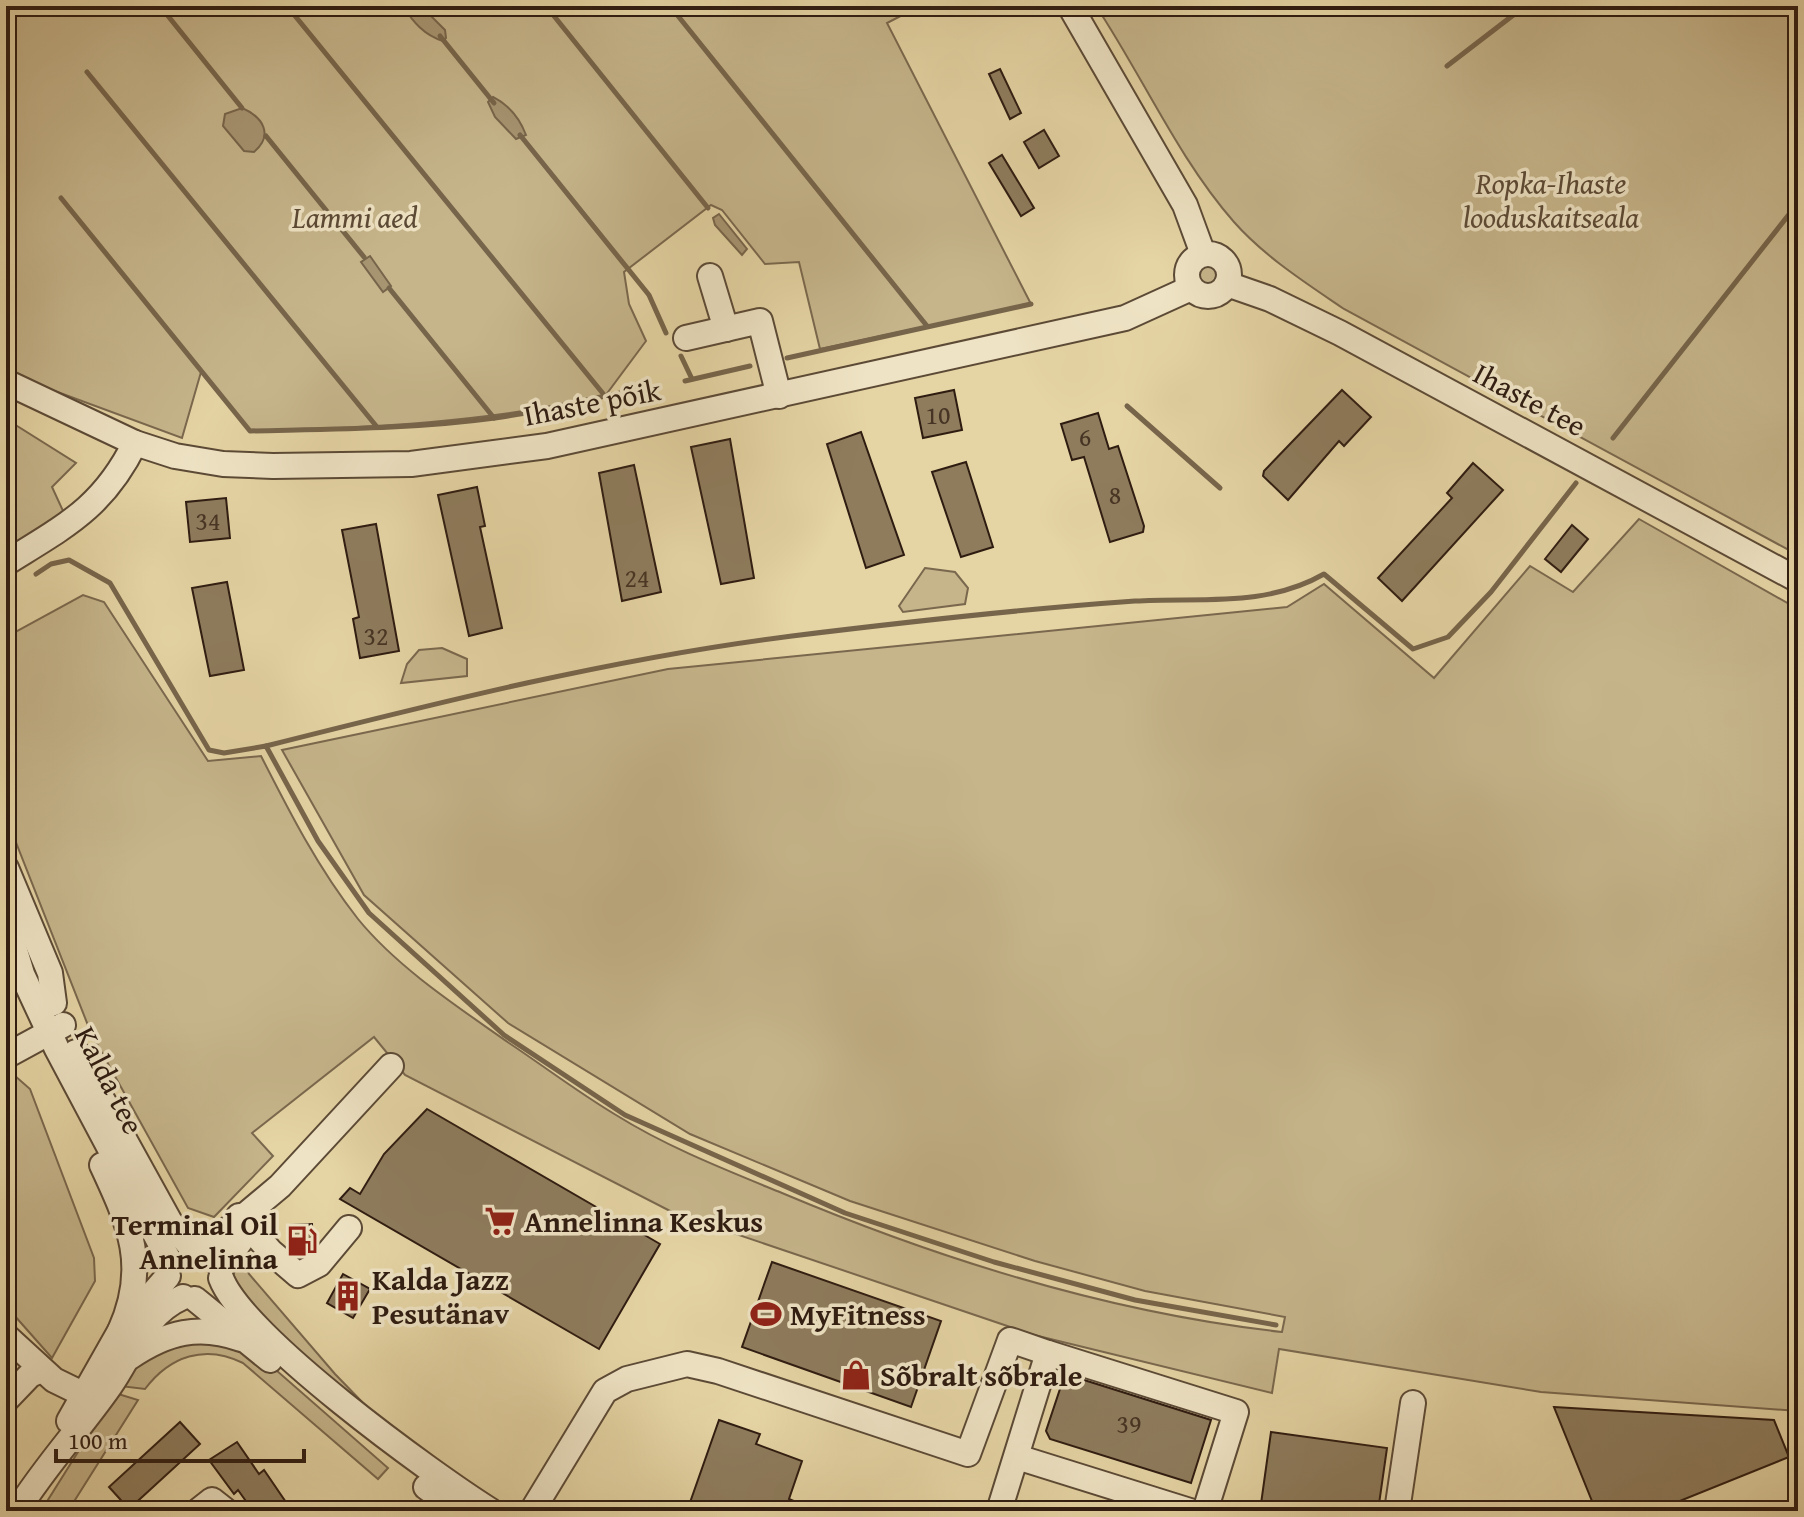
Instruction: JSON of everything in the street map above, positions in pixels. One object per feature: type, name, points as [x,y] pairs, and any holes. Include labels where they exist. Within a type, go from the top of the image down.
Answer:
[{"type":"street","points":[[1070,6],[1185,205],[1203,254]]},
{"type":"street","points":[[1203,254],[1216,255],[1226,265],[1227,284],[1210,296],[1191,288],[1187,268],[1203,254]]},
{"type":"street","points":[[710,276],[726,329]]},
{"type":"street","name":"Ihaste tee","points":[[1227,284],[1270,299],[1630,477],[1798,580]]},
{"type":"street","name":"Ihaste põik","points":[[6,382],[135,443],[175,456],[224,453],[411,464],[547,446],[1125,318],[1191,288]]},
{"type":"street","points":[[686,338],[760,321],[779,396]]},
{"type":"street","points":[[6,563],[93,506],[121,470],[135,443]]},
{"type":"street","points":[[6,868],[50,973],[52,1024],[6,1056]]},
{"type":"street","name":"Kalda tee","points":[[6,921],[89,1114],[169,1269]]},
{"type":"street","name":"Kalda tee","points":[[6,921],[22,974],[170,1222],[198,1247]]},
{"type":"street","points":[[90,1397],[125,1360],[145,1326],[169,1303],[210,1295],[244,1223],[391,1066]]},
{"type":"street","points":[[17,1511],[90,1397],[120,1331],[136,1279],[136,1252],[121,1208],[90,1139],[89,1114]]},
{"type":"street","points":[[120,1331],[181,1249],[198,1247],[244,1223]]},
{"type":"street","points":[[244,1223],[298,1275],[319,1264],[349,1228]]},
{"type":"street","points":[[198,1247],[214,1253],[227,1295],[242,1314],[386,1436],[491,1511]]},
{"type":"street","points":[[169,1269],[175,1291],[248,1341],[386,1456],[459,1511]]},
{"type":"street","points":[[125,1360],[153,1342],[180,1331],[206,1329],[248,1341]]},
{"type":"street","points":[[6,1336],[41,1370],[90,1397]]},
{"type":"street","points":[[532,1511],[605,1391],[627,1379],[687,1364],[968,1454],[1010,1340],[1236,1412],[1205,1511]]},
{"type":"street","points":[[999,1511],[1048,1353]]},
{"type":"street","points":[[6,1400],[30,1375],[41,1370]]},
{"type":"street","points":[[1397,1511],[1413,1403]]},
{"type":"street","points":[[1017,1457],[1190,1511]]},
{"type":"street","points":[[198,1511],[212,1500],[226,1511]]},
{"type":"green space","name":"Lammi aed","points":[[6,6],[920,6],[887,23],[1031,304],[820,349],[799,262],[765,264],[722,210],[711,205],[624,272],[629,304],[646,341],[605,396],[473,418],[250,431],[201,372],[182,438],[6,373]]},
{"type":"green space","name":"Ropka-Ihaste looduskaitseala","points":[[1096,6],[1798,6],[1798,555],[1344,309],[1272,258],[1234,222],[1195,171]]},
{"type":"green space","points":[[1207,260],[1218,265],[1223,276],[1218,287],[1207,292],[1196,287],[1191,276],[1196,265]]},
{"type":"green space","points":[[6,419],[76,463],[52,487],[64,513],[6,550]]},
{"type":"green space","points":[[1639,519],[1798,609],[1798,1411],[1541,1392],[1279,1349],[1272,1393],[1034,1335],[674,1213],[405,1075],[374,1037],[252,1133],[273,1156],[214,1217],[188,1208],[91,1033],[6,817],[6,637],[83,595],[104,602],[208,761],[261,756],[317,860],[374,937],[449,1001],[602,1107],[635,1127],[718,1167],[842,1217],[965,1261],[1154,1312],[1282,1332],[1285,1317],[1145,1291],[1035,1261],[850,1201],[690,1134],[508,1023],[364,895],[282,750],[668,669],[1287,607],[1324,584],[1434,678],[1530,566],[1573,592]]},
{"type":"green space","points":[[925,568],[955,572],[968,588],[965,604],[903,612],[899,606]]},
{"type":"green space","points":[[442,648],[467,659],[467,676],[401,683],[407,664],[419,650]]},
{"type":"green space","points":[[6,1068],[30,1089],[94,1258],[95,1281],[52,1358],[6,1306]]},
{"type":"green space","points":[[242,1256],[249,1274],[335,1374],[367,1407],[410,1441],[408,1446],[248,1306],[233,1275]]},
{"type":"green space","points":[[219,1339],[268,1363],[388,1468],[378,1479],[243,1363],[229,1357],[215,1354],[189,1356],[166,1368],[145,1389],[120,1386],[131,1371],[152,1353],[174,1345]]},
{"type":"green space","points":[[115,1393],[138,1400],[68,1511],[41,1511]]},
{"type":"shaded area","points":[[403,6],[421,6],[445,30],[446,38],[443,41],[425,32]]},
{"type":"shaded area","points":[[493,97],[513,113],[526,135],[516,139],[495,117],[488,102]]},
{"type":"shaded area","points":[[242,108],[256,116],[265,133],[254,152],[244,151],[223,126],[225,114]]},
{"type":"shaded area","points":[[719,214],[747,249],[742,255],[715,225],[713,218]]},
{"type":"shaded area","points":[[370,256],[391,286],[383,292],[361,262]]},
{"type":"building","points":[[1000,69],[1021,113],[1010,119],[989,74]]},
{"type":"building","points":[[1044,130],[1059,156],[1039,168],[1024,142]]},
{"type":"building","points":[[1002,155],[1034,208],[1021,216],[989,163]]},
{"type":"building","points":[[954,390],[962,430],[923,438],[915,398]]},
{"type":"building","points":[[1342,390],[1371,417],[1344,446],[1339,441],[1288,500],[1263,476],[1264,471]]},
{"type":"building","points":[[1098,413],[1109,449],[1118,446],[1144,526],[1143,532],[1110,542],[1084,457],[1072,460],[1061,424]]},
{"type":"building","points":[[861,432],[904,555],[866,568],[827,444]]},
{"type":"building","points":[[730,439],[754,578],[721,584],[691,447]]},
{"type":"building","points":[[966,462],[993,547],[961,557],[932,472]]},
{"type":"building","points":[[1473,463],[1503,490],[1402,601],[1378,578],[1452,498],[1447,493]]},
{"type":"building","points":[[634,465],[661,592],[622,601],[599,473]]},
{"type":"building","points":[[477,487],[485,526],[480,527],[502,628],[469,636],[438,495]]},
{"type":"building","points":[[226,498],[230,538],[190,542],[186,502]]},
{"type":"building","points":[[376,524],[399,651],[360,658],[353,619],[359,617],[342,530]]},
{"type":"building","points":[[1572,525],[1588,539],[1561,572],[1545,559]]},
{"type":"building","points":[[227,582],[244,670],[210,676],[192,588]]},
{"type":"building","name":"Annelinna Keskus","points":[[427,1109],[660,1244],[599,1349],[340,1199],[350,1188],[360,1194],[384,1154]]},
{"type":"building","name":"Terminal Oil Annelinna","points":[[312,1224],[313,1248],[300,1257],[291,1249],[290,1225]]},
{"type":"building","points":[[772,1262],[941,1321],[911,1407],[742,1347]]},
{"type":"building","name":"Kalda Jazz Pesutänav","points":[[343,1274],[370,1289],[353,1318],[327,1303]]},
{"type":"building","points":[[1065,1374],[1211,1420],[1191,1483],[1050,1439],[1046,1431]]},
{"type":"building","points":[[1554,1407],[1774,1420],[1789,1457],[1655,1511],[1596,1511]]},
{"type":"building","points":[[719,1420],[760,1434],[756,1444],[802,1461],[789,1499],[817,1511],[687,1511]]},
{"type":"building","points":[[180,1422],[200,1444],[129,1509],[109,1487]]},
{"type":"building","points":[[1271,1432],[1387,1448],[1378,1511],[1260,1511]]},
{"type":"building","points":[[237,1442],[259,1474],[264,1470],[292,1511],[253,1511],[238,1490],[234,1494],[209,1460]]},
{"type":"waterway","points":[[160,6],[242,108]]},
{"type":"waterway","points":[[287,6],[605,396]]},
{"type":"waterway","points":[[546,6],[708,208]]},
{"type":"waterway","points":[[670,6],[927,326]]},
{"type":"waterway","points":[[1447,66],[1525,6]]},
{"type":"waterway","points":[[440,36],[494,103]]},
{"type":"waterway","points":[[87,72],[377,427]]},
{"type":"waterway","points":[[520,135],[649,295],[666,333]]},
{"type":"waterway","points":[[266,136],[364,257]]},
{"type":"waterway","points":[[61,198],[250,431],[465,422],[532,412],[645,388]]},
{"type":"waterway","points":[[1613,438],[1798,203]]},
{"type":"waterway","points":[[389,288],[494,418]]},
{"type":"waterway","points":[[787,358],[1031,304]]},
{"type":"waterway","points":[[681,356],[692,379]]},
{"type":"waterway","points":[[685,381],[750,366]]},
{"type":"waterway","points":[[1127,406],[1220,488]]},
{"type":"waterway","points":[[266,746],[528,683],[726,645],[1049,608],[1135,601],[1231,599],[1279,592],[1324,574],[1413,649],[1448,637],[1491,592],[1576,483]]},
{"type":"waterway","points":[[36,574],[51,564],[69,560],[110,583],[209,750],[224,753],[266,746],[318,841],[369,913],[504,1035],[625,1115],[845,1213],[994,1262],[1135,1300],[1276,1325]]},
{"type":"waterway","points":[[6,594],[12,590]]},
{"type":"place","name":"Annelinna Keskus","points":[[500,1221]]},
{"type":"place","name":"Terminal Oil Annelinna","points":[[302,1241]]},
{"type":"place","name":"Kalda Jazz Pesutänav","points":[[348,1296]]},
{"type":"place","name":"MyFitness","points":[[766,1314]]},
{"type":"place","name":"Sõbralt sõbrale","points":[[856,1375]]}]
